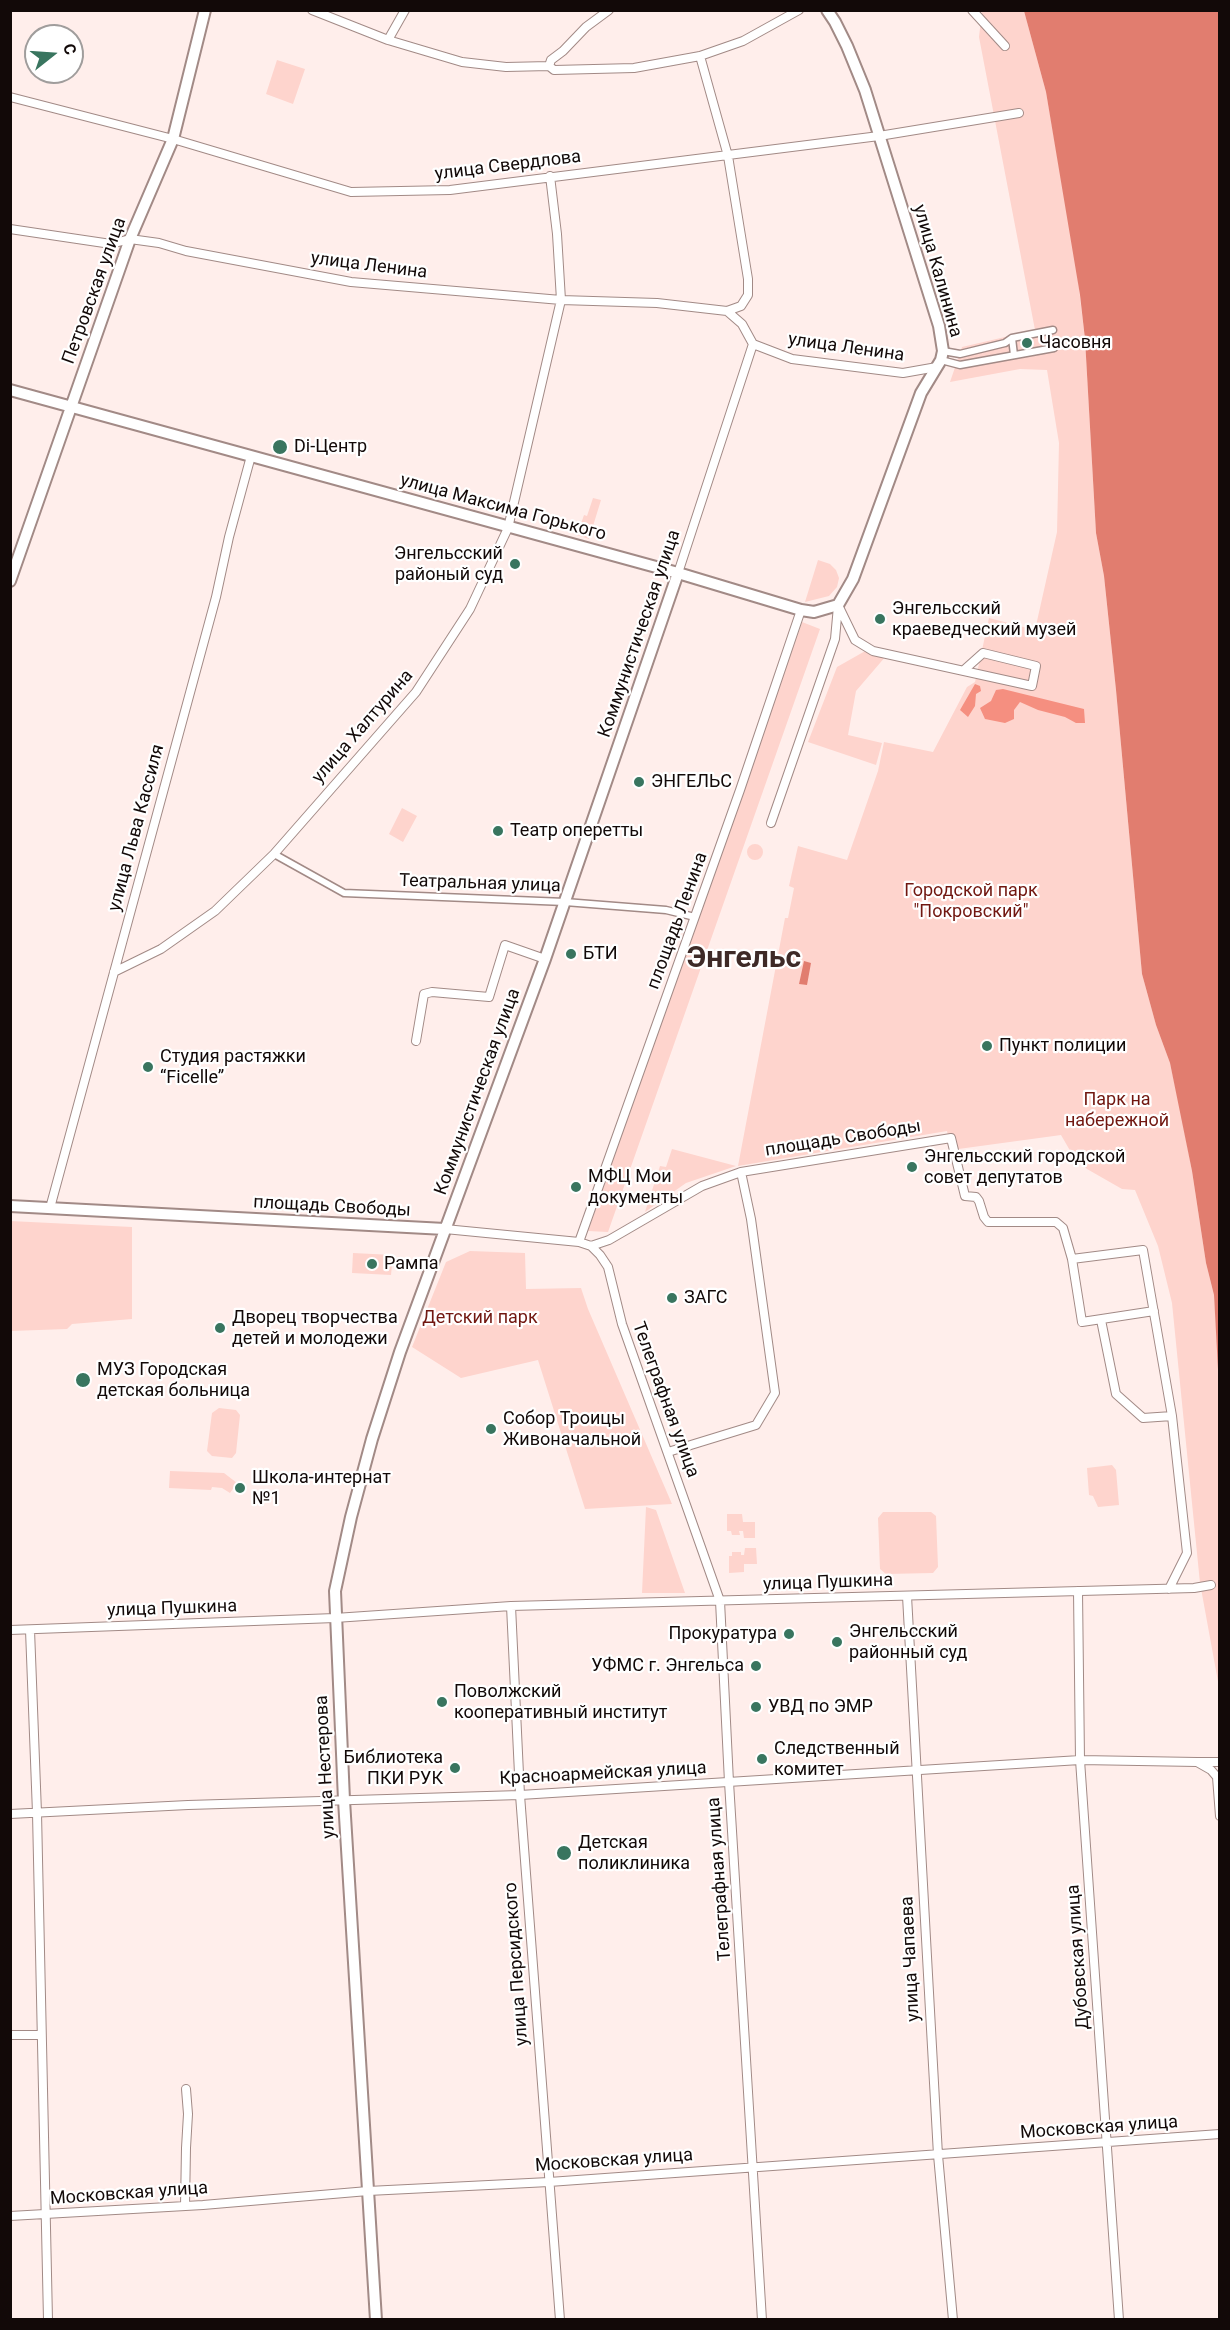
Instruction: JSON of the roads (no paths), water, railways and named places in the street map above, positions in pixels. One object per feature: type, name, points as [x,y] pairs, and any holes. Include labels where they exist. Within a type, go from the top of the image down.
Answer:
[{"type":"main road","name":"Петровская улица","points":[[10,581],[130,239],[173,139],[205,10]]},
{"type":"main road","name":"улица Калинина","points":[[826,10],[847,46],[879,136],[939,326],[941,359]]},
{"type":"main road","points":[[838,605],[853,579],[921,393],[941,359]]},
{"type":"main road","name":"улица Максима Горького","points":[[10,390],[72,405],[508,528],[678,573],[801,610],[813,612],[838,605]]},
{"type":"main road","name":"Коммунистическая улица","points":[[445,1229],[545,959],[678,573]]},
{"type":"main road","name":"площадь Свободы","points":[[10,1206],[445,1229]]},
{"type":"main road","name":"улица Нестерова","points":[[376,2319],[344,1800],[335,1591],[351,1517],[372,1439],[400,1352],[445,1229]]},
{"type":"street","points":[[312,10],[388,40],[462,62],[506,68],[549,66],[554,70],[634,68],[700,56],[743,41],[790,18],[800,10]]},
{"type":"street","points":[[388,40],[405,10]]},
{"type":"street","points":[[549,66],[551,60],[586,27],[609,10]]},
{"type":"street","points":[[972,10],[1005,46]]},
{"type":"street","points":[[700,56],[728,156],[748,279],[748,295],[741,306],[727,311],[742,324],[753,344]]},
{"type":"street","name":"улица Свердлова","points":[[10,97],[173,139],[351,192],[450,190],[879,136],[1019,113]]},
{"type":"street","name":"улица Халтурина","points":[[114,972],[161,949],[215,911],[274,854],[416,692],[470,609],[508,528],[561,300],[557,234],[550,177]]},
{"type":"street","name":"улица Ленина","points":[[10,229],[111,244],[130,239],[159,243],[186,251],[351,282],[561,300],[657,303],[727,311]]},
{"type":"street","name":"улица Ленина","points":[[753,344],[792,359],[903,373],[941,359],[1005,343],[1012,338],[1053,330]]},
{"type":"street","points":[[1012,338],[1014,355]]},
{"type":"street","name":"Коммунистическая улица","points":[[678,573],[753,344]]},
{"type":"street","points":[[941,359],[960,365],[1054,348]]},
{"type":"street","name":"улица Льва Кассиля","points":[[50,1208],[213,608],[251,456]]},
{"type":"street","points":[[838,605],[855,640],[873,651],[1032,686],[1036,666],[983,653],[964,670]]},
{"type":"street","points":[[771,823],[835,639],[838,605]]},
{"type":"street","name":"площадь Ленина","points":[[579,1242],[801,610]]},
{"type":"street","name":"Театральная улица","points":[[274,854],[344,893],[565,902],[666,910],[695,917]]},
{"type":"street","points":[[416,1041],[424,994],[432,992],[489,997],[505,945],[545,959]]},
{"type":"street","name":"площадь Свободы","points":[[445,1229],[579,1242],[591,1246],[609,1240],[702,1185],[741,1172],[951,1138],[966,1196],[976,1197],[988,1222],[1056,1222],[1063,1228],[1072,1260]]},
{"type":"street","points":[[668,1452],[756,1425],[775,1393],[751,1219],[741,1172]]},
{"type":"street","name":"Телеграфная улица","points":[[591,1246],[608,1267],[622,1324],[720,1601],[762,2319]]},
{"type":"street","points":[[1154,1311],[1082,1323],[1072,1260],[1143,1250],[1154,1311],[1172,1416],[1187,1553],[1169,1589]]},
{"type":"street","points":[[1101,1320],[1116,1394],[1143,1418],[1172,1416]]},
{"type":"street","name":"улица Пушкина","points":[[10,1630],[335,1618],[511,1606],[1211,1586]]},
{"type":"street","name":"Дубовская улица","points":[[1078,1591],[1080,1760],[1119,2319]]},
{"type":"street","name":"улица Чапаева","points":[[907,1596],[938,2155],[953,2319]]},
{"type":"street","name":"улица Персидского","points":[[511,1606],[520,1795],[560,2319]]},
{"type":"street","points":[[30,1630],[37,1813],[48,2319]]},
{"type":"street","name":"Красноармейская улица","points":[[10,1814],[188,1805],[520,1795],[1080,1760],[1220,1762]]},
{"type":"street","points":[[1197,1762],[1217,1777],[1220,1816]]},
{"type":"street","points":[[10,2035],[41,2035]]},
{"type":"street","points":[[185,2206],[188,2114],[186,2089]]},
{"type":"street","name":"Московская улица","points":[[10,2216],[185,2206],[368,2191],[549,2182],[1220,2134]]},
{"type":"place","name":"Часовня","points":[[1027,343]]},
{"type":"place","name":"Di-Центр","points":[[280,447]]},
{"type":"place","name":"Энгельсский районый суд","points":[[515,564]]},
{"type":"place","name":"Энгельсский краеведческий музей","points":[[880,619]]},
{"type":"place","name":"ЭНГЕЛЬС","points":[[639,782]]},
{"type":"place","name":"Театр оперетты","points":[[498,831]]},
{"type":"place","name":"БТИ","points":[[571,954]]},
{"type":"place","name":"Пункт полиции","points":[[987,1046]]},
{"type":"place","name":"Студия растяжки “Ficelle”","points":[[148,1067]]},
{"type":"place","name":"Энгельсский городской совет депутатов","points":[[912,1167]]},
{"type":"place","name":"МФЦ Мои документы","points":[[576,1187]]},
{"type":"place","name":"Рампа","points":[[372,1264]]},
{"type":"place","name":"ЗАГС","points":[[672,1298]]},
{"type":"place","name":"Дворец творчества детей и молодежи","points":[[220,1328]]},
{"type":"place","name":"МУЗ Городская детская больница","points":[[83,1380]]},
{"type":"place","name":"Собор Троицы Живоначальной","points":[[491,1429]]},
{"type":"place","name":"Школа-интернат №1","points":[[240,1488]]},
{"type":"place","name":"Прокуратура","points":[[789,1634]]},
{"type":"place","name":"Энгельсский районный суд","points":[[837,1642]]},
{"type":"place","name":"УФМС г. Энгельса","points":[[756,1666]]},
{"type":"place","name":"Поволжский кооперативный институт","points":[[442,1702]]},
{"type":"place","name":"УВД по ЭМР","points":[[756,1707]]},
{"type":"place","name":"Следственный комитет","points":[[762,1759]]},
{"type":"place","name":"Библиотека ПКИ РУК","points":[[455,1768]]},
{"type":"place","name":"Детская поликлиника","points":[[564,1853]]},
{"type":"district","name":"Энгельс","points":[[744,959]]},
{"type":"park label","name":"Городской парк \"Покровский\"","points":[[971,901]]},
{"type":"park label","name":"Парк на набережной","points":[[1117,1110]]},
{"type":"park label","name":"Детский парк","points":[[480,1318]]}]
